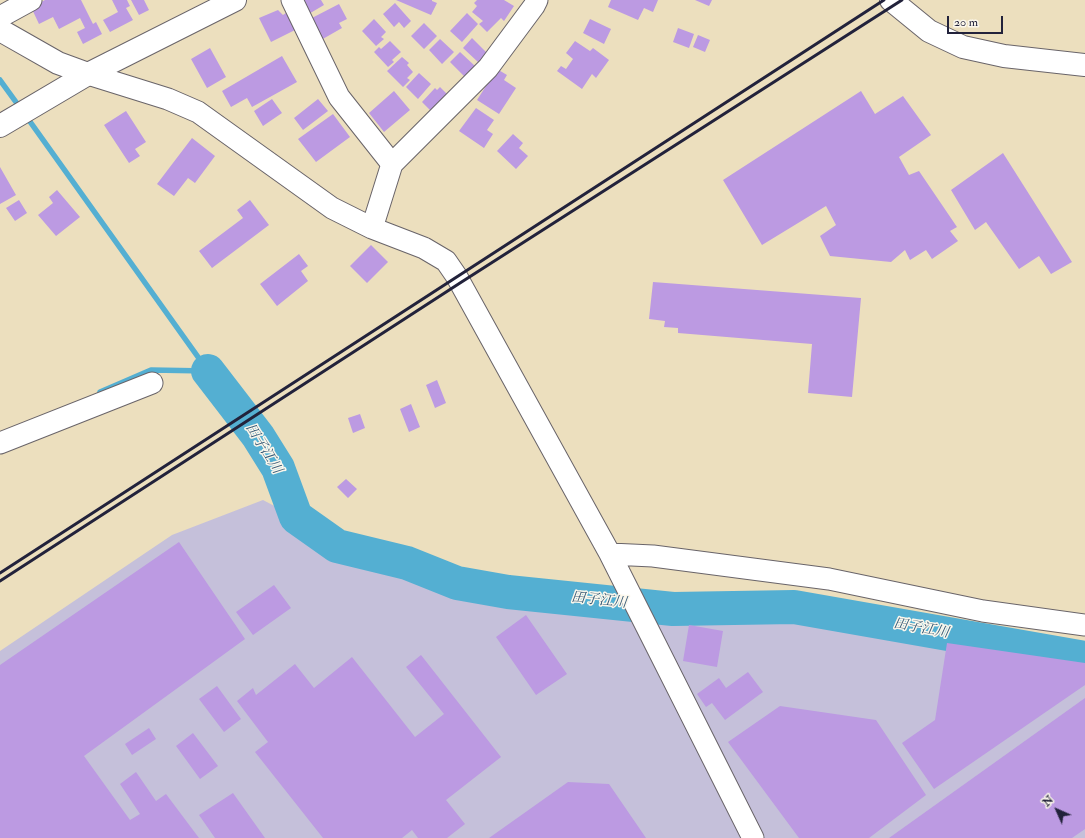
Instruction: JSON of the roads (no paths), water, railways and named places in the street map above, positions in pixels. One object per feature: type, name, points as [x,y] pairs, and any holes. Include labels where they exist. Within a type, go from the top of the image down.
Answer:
[{"type":"street","points":[[0,17],[31,0]]},
{"type":"street","points":[[0,126],[88,74],[235,0]]},
{"type":"street","points":[[292,0],[339,97],[392,164]]},
{"type":"street","points":[[891,0],[929,31],[963,47],[1004,56],[1085,66]]},
{"type":"street","points":[[372,228],[392,164],[488,68],[532,2]]},
{"type":"street","points":[[0,30],[58,63],[168,99],[198,112],[332,208],[372,228],[424,248],[446,261],[457,277],[610,554],[753,838]]},
{"type":"street","points":[[0,443],[152,383]]},
{"type":"street","points":[[610,554],[653,556],[829,578],[983,611],[1085,626]]},
{"type":"waterway","points":[[0,80],[21,109]]},
{"type":"waterway","points":[[26,116],[208,371]]},
{"type":"waterway","points":[[100,392],[151,370],[208,371]]},
{"type":"waterway","name":"田子江川","points":[[208,371],[258,436],[278,468],[296,517],[337,546],[407,563],[457,583],[508,592],[673,609],[794,607],[1085,658]]},
{"type":"railway","points":[[0,573],[884,0]]},
{"type":"railway","points":[[0,581],[460,283],[902,0]]}]
